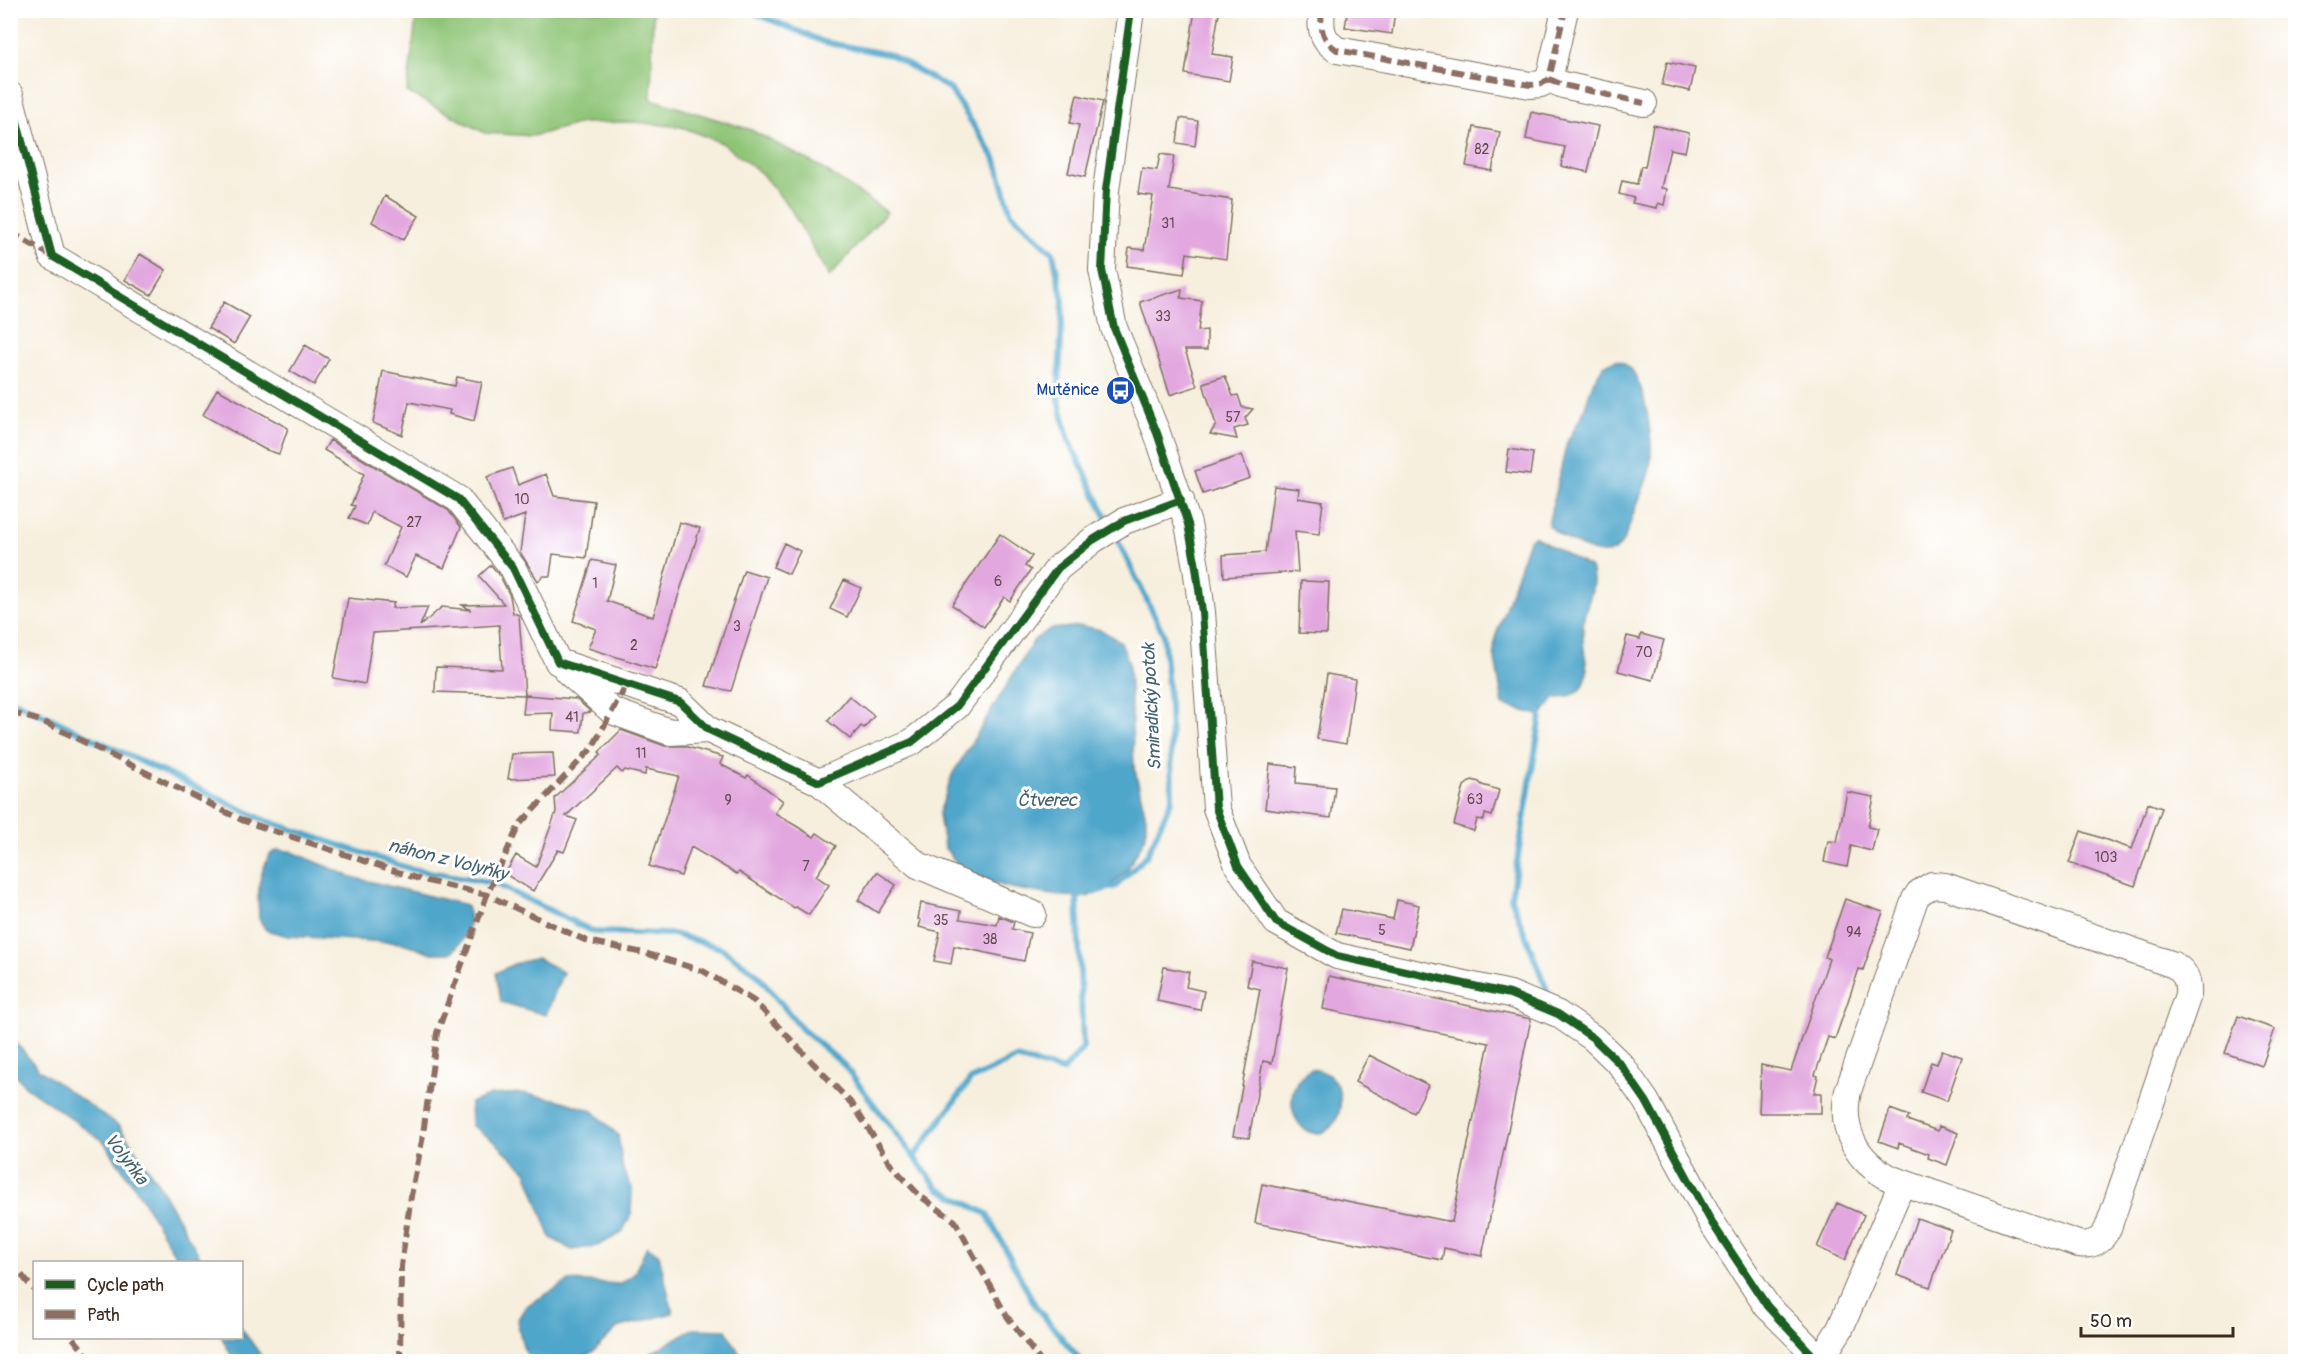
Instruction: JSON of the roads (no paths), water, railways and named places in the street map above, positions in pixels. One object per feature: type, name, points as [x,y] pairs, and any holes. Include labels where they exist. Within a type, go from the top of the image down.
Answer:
[{"type":"street","points":[[1131,10],[1106,190],[1102,270],[1114,328],[1157,433],[1181,500],[1197,567],[1216,808],[1238,866],[1275,922],[1337,956],[1510,994],[1558,1014],[1593,1038],[1621,1065],[1646,1101],[1712,1223],[1767,1306],[1821,1361],[1840,1329],[1902,1183]]},
{"type":"street","points":[[1322,10],[1322,33],[1327,44],[1336,50],[1530,85],[1542,84],[1549,79],[1565,10]]},
{"type":"street","points":[[1549,79],[1563,85],[1644,103]]},
{"type":"street","points":[[10,95],[52,256],[458,499],[513,568],[558,662],[680,702],[709,730],[819,782],[918,865],[1033,914]]},
{"type":"street","points":[[819,782],[912,742],[957,706],[1058,568],[1101,534],[1124,521],[1181,500]]},
{"type":"street","points":[[1945,886],[2174,965],[2184,973],[2187,979],[2188,995],[2108,1227],[2097,1241],[2091,1244],[2078,1244],[1902,1183],[1880,1173],[1859,1154],[1847,1128],[1846,1103],[1915,899],[1926,888],[1945,886]]},
{"type":"water","points":[[1616,360],[1630,368],[1644,397],[1649,423],[1651,462],[1646,483],[1628,530],[1618,548],[1607,553],[1579,546],[1548,525],[1567,442],[1583,413],[1593,382],[1603,366]]},
{"type":"water","points":[[1534,536],[1591,568],[1593,574],[1591,593],[1583,622],[1586,680],[1577,692],[1554,699],[1541,716],[1503,705],[1494,653],[1495,638],[1529,540]]},
{"type":"water","name":"Čtverec","points":[[1082,626],[1101,630],[1121,642],[1129,664],[1134,766],[1146,817],[1146,836],[1127,870],[1110,886],[1087,897],[1058,896],[1011,888],[964,872],[944,847],[939,814],[952,775],[1034,640],[1050,629]]},
{"type":"water","points":[[277,850],[290,851],[352,877],[466,905],[470,919],[467,931],[451,953],[432,953],[403,943],[288,936],[266,930],[259,919],[258,897],[261,875],[269,855]]},
{"type":"water","points":[[537,958],[563,972],[546,1015],[501,1002],[496,973],[514,964]]},
{"type":"water","name":"Volyňka","points":[[11,1037],[39,1070],[119,1126],[156,1180],[202,1261],[178,1261],[138,1192],[104,1142],[25,1086],[11,1069]]},
{"type":"water","points":[[1312,1069],[1325,1073],[1334,1081],[1339,1090],[1339,1112],[1335,1122],[1320,1133],[1310,1132],[1302,1127],[1293,1109],[1292,1098],[1295,1086],[1301,1077]]},
{"type":"water","points":[[522,1093],[559,1100],[593,1111],[618,1135],[623,1170],[632,1188],[631,1214],[622,1233],[597,1246],[572,1250],[551,1238],[526,1171],[496,1143],[471,1125],[470,1103],[491,1095]]},
{"type":"water","points":[[647,1246],[659,1255],[673,1313],[617,1328],[594,1351],[577,1361],[531,1361],[523,1347],[517,1321],[526,1306],[569,1281],[620,1284],[634,1274]]},
{"type":"water","points":[[692,1329],[726,1330],[744,1361],[638,1361]]},
{"type":"water","points":[[243,1330],[265,1361],[234,1361],[223,1339],[243,1339]]},
{"type":"waterway","name":"Smiradický potok","points":[[755,10],[757,14],[824,42],[891,55],[950,89],[996,160],[1011,213],[1053,253],[1063,301],[1058,396],[1068,438],[1109,523]]},
{"type":"waterway","name":"Smiradický potok","points":[[1094,892],[1116,886],[1147,855],[1172,799],[1170,707],[1163,633],[1115,535]]},
{"type":"waterway","name":"náhon z Volyňky","points":[[10,699],[264,820],[411,869],[494,883],[594,932],[673,934],[721,948],[756,973],[802,1029],[844,1065],[914,1157]]},
{"type":"waterway","points":[[1541,716],[1511,898],[1550,998]]},
{"type":"waterway","name":"Smiradický potok","points":[[1082,1362],[1036,1307],[987,1214],[938,1188],[914,1157],[970,1080],[1016,1058],[1063,1071],[1083,1048],[1077,897],[1084,895]]},
{"type":"place","name":"Mutěnice","points":[[1120,390]]}]
